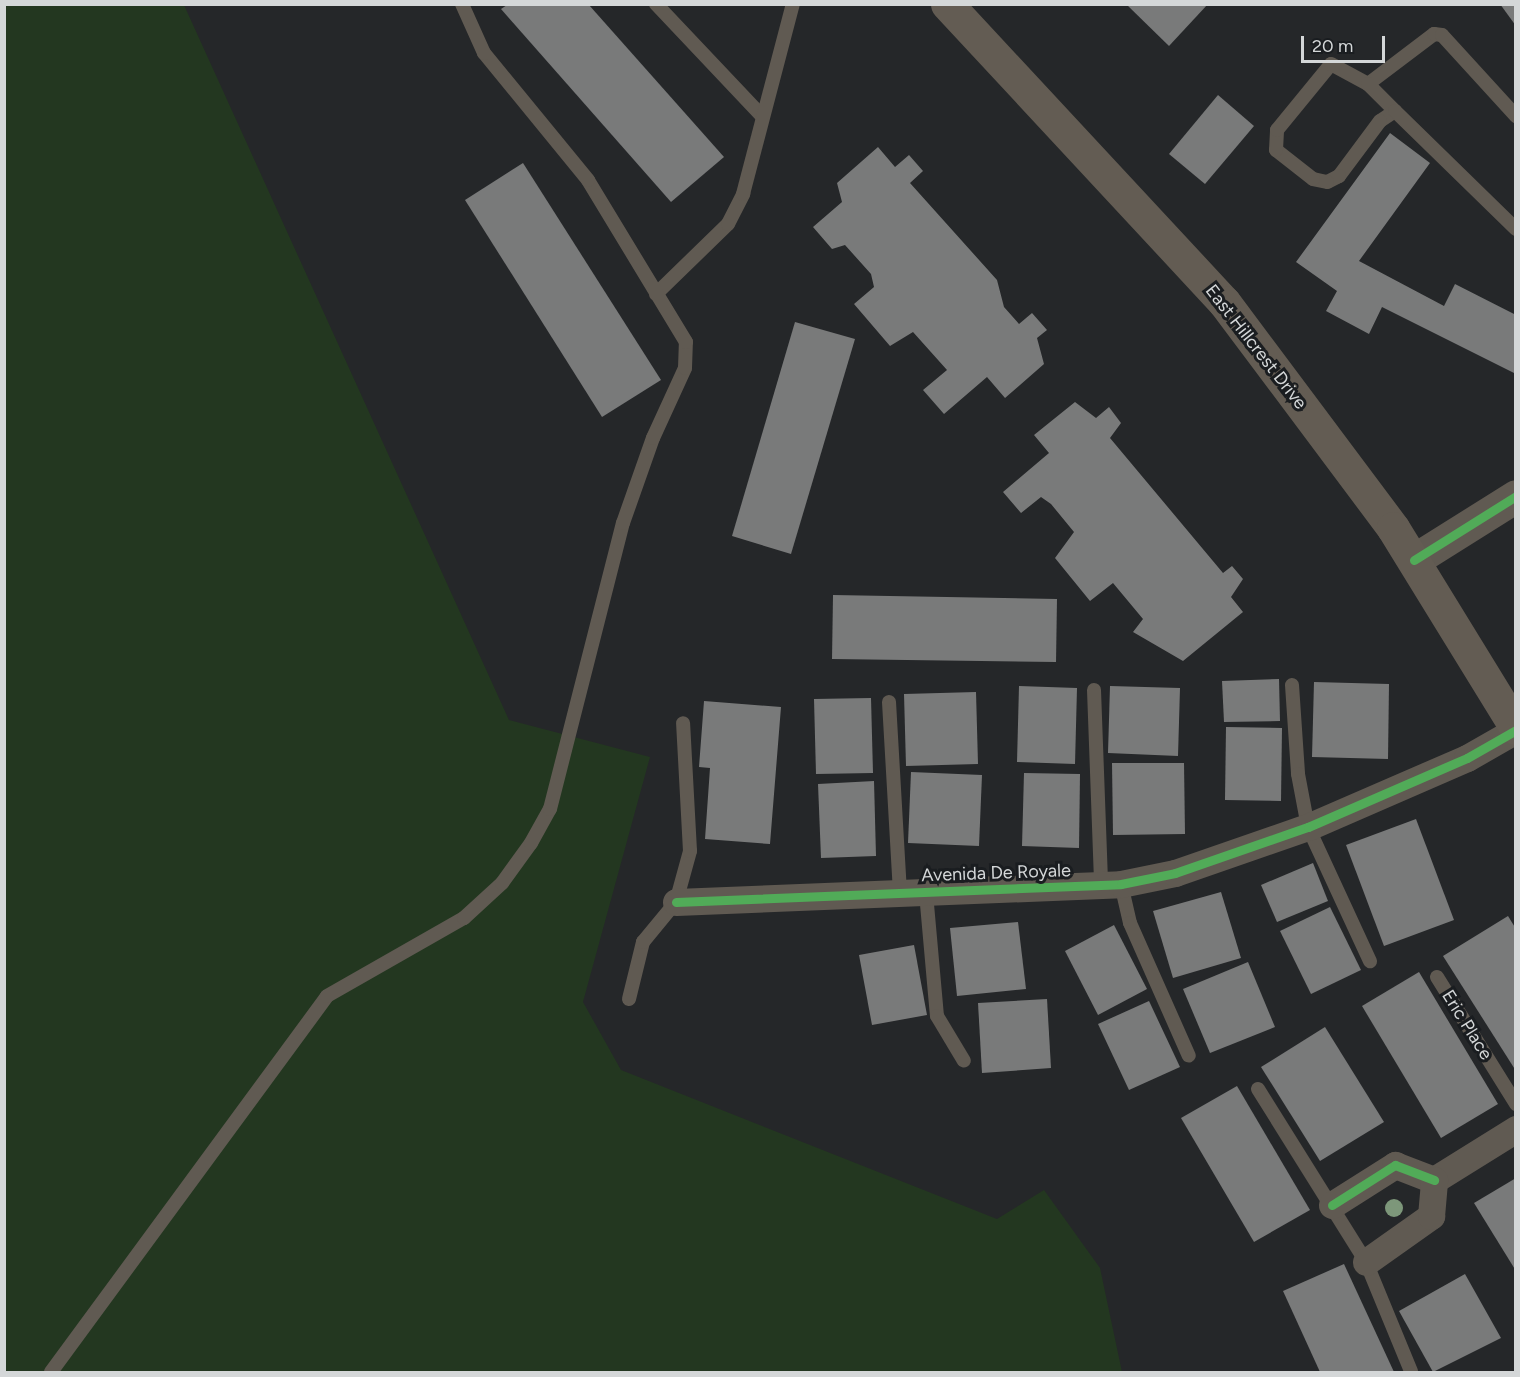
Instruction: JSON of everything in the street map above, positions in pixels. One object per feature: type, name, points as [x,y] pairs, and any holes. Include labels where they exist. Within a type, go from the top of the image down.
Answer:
[{"type":"main road","name":"East Hillcrest Drive","points":[[947,4],[1224,302],[1414,560],[1515,729]]},
{"type":"street","points":[[1414,560],[1515,496]]},
{"type":"street","name":"Avenida De Royale","points":[[676,902],[1111,884],[1175,873],[1308,827],[1467,758],[1515,729]]},
{"type":"street","points":[[1434,1180],[1515,1129]]},
{"type":"street","points":[[1332,1205],[1395,1165],[1434,1180]]},
{"type":"street","points":[[1366,1262],[1431,1216],[1434,1180]]},
{"type":"lane","points":[[51,1372],[327,996],[464,918],[502,883],[531,843],[550,809],[623,523],[653,438],[685,368],[686,342],[588,180],[484,53],[462,4]]},
{"type":"lane","points":[[656,4],[762,116]]},
{"type":"lane","points":[[656,294],[728,224],[742,194],[794,4]]},
{"type":"lane","points":[[1368,84],[1434,34],[1442,34],[1515,116]]},
{"type":"lane","points":[[1395,111],[1380,121],[1339,176],[1327,182],[1313,179],[1276,150],[1274,140],[1277,130],[1331,64],[1368,84],[1515,229]]},
{"type":"lane","points":[[1292,685],[1298,774],[1308,827],[1370,961]]},
{"type":"lane","points":[[1094,690],[1111,884],[1131,923],[1189,1056]]},
{"type":"lane","name":"Avenida De Royale","points":[[889,702],[913,893],[937,1016],[964,1061]]},
{"type":"lane","points":[[629,999],[643,942],[676,902],[690,851],[683,723]]},
{"type":"lane","name":"Eric Place","points":[[1437,977],[1515,1104]]},
{"type":"lane","points":[[1258,1089],[1366,1262],[1411,1371]]},
{"type":"green space","points":[[5,5],[184,5],[509,720],[650,757],[583,1002],[621,1070],[997,1219],[1044,1190],[1100,1268],[1122,1372],[5,1372]]},
{"type":"building","points":[[1126,4],[1208,4],[1169,46]]},
{"type":"building","points":[[1500,4],[1516,4],[1516,26]]},
{"type":"building","points":[[507,5],[589,5],[724,157],[671,202],[501,9]]},
{"type":"building","points":[[1218,95],[1254,126],[1205,184],[1169,154]]},
{"type":"building","points":[[1390,133],[1430,163],[1359,261],[1444,306],[1455,284],[1516,315],[1516,374],[1382,307],[1369,334],[1326,311],[1337,291],[1296,262]]},
{"type":"building","points":[[878,147],[895,167],[909,155],[923,171],[910,183],[997,280],[1004,307],[1019,324],[1032,313],[1047,330],[1037,338],[1044,364],[1005,398],[987,377],[944,414],[923,390],[947,370],[913,332],[890,346],[854,304],[874,287],[871,274],[845,245],[832,249],[813,227],[842,202],[837,183]]},
{"type":"building","points":[[523,163],[661,380],[602,417],[465,200]]},
{"type":"building","points":[[795,322],[855,339],[791,554],[732,536]]},
{"type":"building","points":[[1075,402],[1096,418],[1109,407],[1121,423],[1110,438],[1223,573],[1232,566],[1243,579],[1231,597],[1243,612],[1183,661],[1133,632],[1143,619],[1113,583],[1090,601],[1055,558],[1074,532],[1051,504],[1041,497],[1021,513],[1003,492],[1049,453],[1034,435]]},
{"type":"building","points":[[833,595],[1057,599],[1056,662],[832,659]]},
{"type":"building","points":[[1279,679],[1280,721],[1224,722],[1222,681]]},
{"type":"building","points":[[1314,682],[1389,684],[1388,759],[1312,757]]},
{"type":"building","points":[[1019,686],[1077,688],[1075,764],[1017,762]]},
{"type":"building","points":[[1110,686],[1180,688],[1178,756],[1108,753]]},
{"type":"building","points":[[976,692],[978,764],[906,766],[904,694]]},
{"type":"building","points":[[871,698],[873,773],[816,774],[814,699]]},
{"type":"building","points":[[704,701],[781,707],[770,844],[705,839],[710,768],[699,767]]},
{"type":"building","points":[[1226,727],[1282,728],[1281,801],[1225,800]]},
{"type":"building","points":[[1112,763],[1184,763],[1185,834],[1113,835]]},
{"type":"building","points":[[911,772],[982,775],[979,846],[908,843]]},
{"type":"building","points":[[1024,773],[1080,774],[1079,848],[1022,846]]},
{"type":"building","points":[[874,781],[876,856],[821,858],[818,784]]},
{"type":"building","points":[[1416,819],[1454,920],[1384,946],[1346,845]]},
{"type":"building","points":[[1313,863],[1328,901],[1277,922],[1261,885]]},
{"type":"building","points":[[1221,892],[1241,958],[1173,978],[1153,911]]},
{"type":"building","points":[[1330,907],[1361,970],[1311,994],[1280,931]]},
{"type":"building","points":[[1508,916],[1516,929],[1516,1071],[1443,956]]},
{"type":"building","points":[[1018,922],[1026,989],[957,996],[950,928]]},
{"type":"building","points":[[1114,925],[1147,989],[1098,1015],[1065,951]]},
{"type":"building","points":[[914,945],[927,1015],[872,1025],[859,955]]},
{"type":"building","points":[[1248,962],[1275,1027],[1210,1053],[1183,989]]},
{"type":"building","points":[[1419,972],[1498,1104],[1441,1138],[1362,1006]]},
{"type":"building","points":[[1047,999],[1051,1068],[982,1073],[978,1003]]},
{"type":"building","points":[[1149,1001],[1180,1067],[1129,1090],[1098,1024]]},
{"type":"building","points":[[1325,1027],[1384,1122],[1320,1161],[1261,1067]]},
{"type":"building","points":[[1237,1086],[1310,1210],[1254,1242],[1181,1118]]},
{"type":"building","points":[[1516,1178],[1516,1271],[1474,1203]]},
{"type":"building","points":[[1344,1264],[1394,1372],[1320,1372],[1283,1291]]},
{"type":"building","points":[[1465,1274],[1501,1338],[1433,1372],[1399,1311]]},
{"type":"cycle path","points":[[1414,560],[1516,496]]},
{"type":"cycle path","points":[[676,902],[1121,884],[1175,873],[1308,827],[1467,758],[1516,730]]},
{"type":"cycle path","points":[[1332,1205],[1395,1165],[1434,1180]]}]
